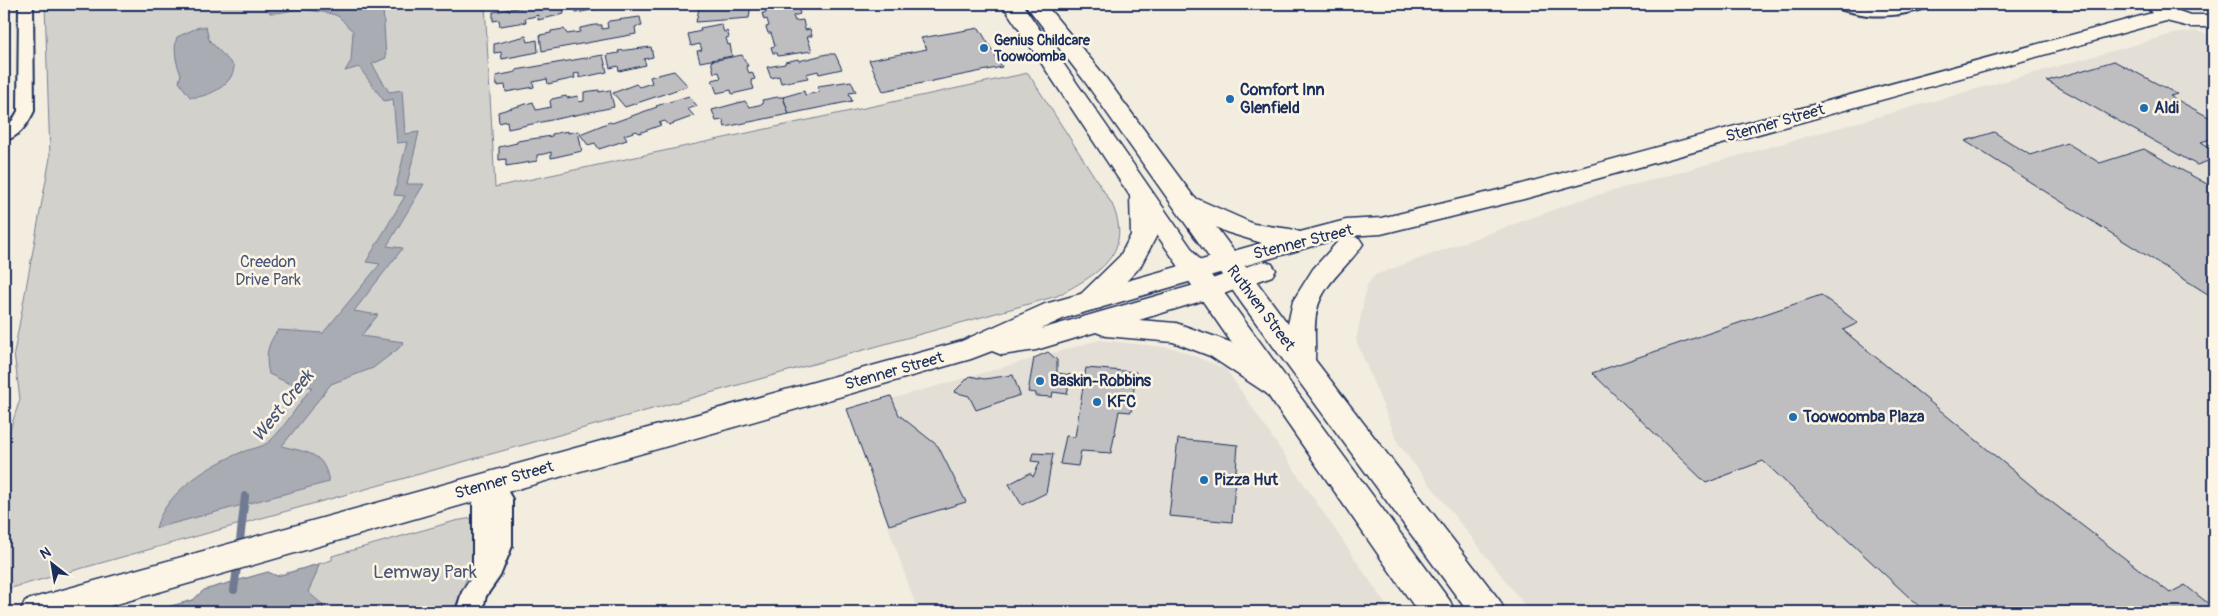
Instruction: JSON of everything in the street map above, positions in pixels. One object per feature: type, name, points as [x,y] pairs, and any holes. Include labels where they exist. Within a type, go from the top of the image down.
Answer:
[{"type":"main road","name":"Ruthven Street","points":[[1012,4],[1142,196],[1438,612]]},
{"type":"main road","name":"Ruthven Street","points":[[1035,4],[1091,74],[1232,270],[1488,612]]},
{"type":"main road","points":[[2210,4],[2214,7]]},
{"type":"main road","points":[[2160,9],[2194,22],[2214,21]]},
{"type":"main road","name":"Stenner Street","points":[[37,612],[971,349],[1036,340],[1090,313],[1232,270],[1312,238],[1346,228],[1381,226],[1515,194],[1660,155],[2157,18],[2160,9]]},
{"type":"main road","points":[[1142,196],[1144,235],[1131,261],[1090,313],[1151,329],[1176,333],[1220,349],[1276,385]]},
{"type":"main road","points":[[1184,202],[1238,229],[1257,235],[1312,238]]},
{"type":"main road","name":"Stenner Street","points":[[1232,270],[1362,241],[1381,226]]},
{"type":"main road","points":[[1301,361],[1303,312],[1308,299],[1320,277],[1350,244]]},
{"type":"street","points":[[4,136],[20,124],[26,111],[26,4]]},
{"type":"street","points":[[1841,4],[1861,11],[1891,13],[1926,4]]},
{"type":"street","points":[[469,612],[475,592],[491,569],[500,546],[500,499],[492,484]]},
{"type":"shaded area","points":[[232,4],[380,4],[383,8],[386,58],[372,64],[389,92],[402,90],[405,134],[419,132],[407,184],[424,184],[387,246],[403,248],[354,311],[378,315],[361,336],[404,342],[398,349],[373,368],[331,384],[282,446],[307,452],[319,459],[327,472],[329,482],[156,528],[161,515],[169,503],[190,481],[216,464],[267,443],[287,422],[312,387],[288,383],[269,374],[267,356],[271,341],[278,330],[323,333],[380,264],[366,262],[405,196],[394,195],[407,142],[397,143],[393,99],[384,101],[359,67],[345,71],[351,61],[353,31],[336,15],[317,11],[297,10],[270,13],[265,5]]},
{"type":"shaded area","points":[[199,27],[206,27],[209,40],[234,66],[233,73],[224,85],[204,96],[190,97],[179,82],[181,74],[175,46],[177,37]]},
{"type":"shaded area","name":"Toowoomba Plaza","points":[[2195,31],[2214,36],[2214,612],[1530,612],[1399,445],[1356,340],[1367,285],[1375,275],[1580,200],[2173,34]]},
{"type":"shaded area","points":[[1099,340],[1174,348],[1226,369],[1391,612],[918,612],[848,411]]},
{"type":"shaded area","points":[[319,564],[308,592],[322,604],[325,612],[150,612],[193,600],[204,590],[268,572],[277,576]]},
{"type":"green space","name":"Creedon Drive Park","points":[[45,4],[485,4],[495,187],[1028,73],[1112,204],[1118,222],[1118,237],[1115,250],[1107,262],[1085,280],[1057,296],[4,590],[4,448],[20,399],[14,353],[50,158]]},
{"type":"green space","name":"Lemway Park","points":[[472,518],[475,521],[475,558],[453,612],[149,612],[193,600],[204,590],[268,572],[277,576],[332,560],[332,556],[455,521]]},
{"type":"building","points":[[539,4],[562,4],[564,14],[538,20],[538,15],[525,18],[526,22],[500,26],[499,20],[493,21],[493,12]]},
{"type":"building","points":[[567,4],[601,4],[602,8],[576,13],[575,8],[567,10]]},
{"type":"building","points":[[700,4],[751,4],[749,18],[696,22]]},
{"type":"building","points":[[797,4],[800,14],[793,16],[795,21],[803,20],[805,30],[810,29],[812,36],[807,36],[812,51],[778,56],[777,53],[773,53],[771,47],[775,46],[771,33],[768,33],[766,27],[769,26],[767,19],[764,20],[762,13],[766,13],[763,5]]},
{"type":"building","points":[[640,17],[642,26],[635,27],[636,34],[542,51],[540,35],[551,33],[551,31],[564,29],[567,34],[580,32],[580,28],[595,25],[602,25],[602,29],[608,28],[607,23],[609,21]]},
{"type":"building","points":[[721,24],[724,32],[727,31],[729,37],[726,38],[728,45],[730,44],[732,56],[700,62],[697,51],[702,50],[700,44],[691,46],[688,34],[701,31],[700,28]]},
{"type":"building","points":[[979,28],[1002,67],[883,91],[869,60],[927,49],[921,38]]},
{"type":"building","points":[[526,36],[528,42],[537,40],[538,52],[502,59],[501,52],[494,53],[494,44]]},
{"type":"building","points":[[651,47],[653,57],[644,59],[646,65],[619,71],[618,66],[610,68],[607,55],[619,53],[618,51]]},
{"type":"building","points":[[827,54],[835,54],[842,69],[819,74],[818,71],[806,74],[808,78],[781,83],[779,76],[771,78],[767,67],[785,64],[785,62],[798,59],[799,61]]},
{"type":"building","points":[[603,55],[607,72],[579,78],[579,73],[574,74],[575,78],[548,84],[547,79],[533,82],[534,87],[506,92],[505,85],[497,86],[496,76],[516,72],[516,70]]},
{"type":"building","points":[[742,55],[748,66],[746,66],[749,73],[752,72],[755,79],[751,80],[754,89],[732,94],[731,90],[717,93],[712,80],[721,78],[719,72],[714,73],[711,61]]},
{"type":"building","name":"Aldi","points":[[2114,61],[2177,94],[2170,96],[2214,120],[2214,138],[2201,142],[2214,150],[2214,159],[2197,165],[2047,81]]},
{"type":"building","points":[[674,71],[688,86],[625,107],[613,93],[636,84],[639,87],[652,83],[650,77]]},
{"type":"building","points":[[851,81],[856,92],[849,93],[852,101],[789,114],[783,97],[804,91],[805,95],[819,92],[818,86]]},
{"type":"building","points":[[599,90],[599,92],[610,90],[614,107],[508,129],[507,121],[499,123],[498,112],[533,102],[536,110],[551,107],[550,101],[552,99],[566,96],[567,98],[578,96],[579,102],[584,101],[584,92]]},
{"type":"building","points":[[689,96],[697,106],[688,109],[694,116],[669,125],[665,121],[659,123],[661,125],[639,133],[637,131],[624,135],[627,140],[599,149],[595,143],[588,145],[580,134],[610,122],[612,123]]},
{"type":"building","points":[[783,97],[789,114],[725,127],[723,120],[716,121],[712,110],[745,101],[749,107],[763,104],[762,100]]},
{"type":"building","points":[[568,131],[568,133],[578,131],[582,151],[551,158],[551,152],[537,155],[537,161],[506,166],[506,159],[499,160],[499,147],[517,143],[517,141],[552,136],[552,134]]},
{"type":"building","points":[[1994,132],[2030,155],[2067,143],[2100,163],[2144,149],[2214,188],[2214,298],[1965,141]]},
{"type":"building","name":"Toowoomba Plaza","points":[[1821,295],[1858,323],[1843,330],[2045,497],[2170,593],[2185,585],[2214,608],[2214,612],[1925,612],[1763,461],[1706,483],[1592,373]]},
{"type":"building","points":[[1048,352],[1057,360],[1057,373],[1071,375],[1067,394],[1053,392],[1052,397],[1036,396],[1036,393],[1028,392],[1034,358]]},
{"type":"building","points":[[1086,368],[1136,372],[1131,412],[1119,411],[1111,453],[1081,451],[1078,466],[1060,464],[1066,436],[1075,437]]},
{"type":"building","points":[[1013,375],[1020,395],[976,410],[969,396],[954,392],[970,376],[984,379]]},
{"type":"building","points":[[891,396],[899,415],[938,446],[966,502],[889,525],[847,409]]},
{"type":"building","name":"Pizza Hut","points":[[1178,439],[1238,445],[1232,522],[1169,516]]},
{"type":"building","points":[[1033,453],[1053,454],[1046,493],[1022,505],[1009,484],[1030,473],[1033,477],[1040,462],[1031,461]]},
{"type":"waterway","name":"West Creek","points":[[239,550],[245,496]]},
{"type":"waterway","name":"West Creek","points":[[234,590],[238,560]]},
{"type":"place","name":"Genius Childcare Toowoomba","points":[[984,48]]},
{"type":"place","name":"Comfort Inn Glenfield","points":[[1230,99]]},
{"type":"place","name":"Aldi","points":[[2144,108]]},
{"type":"place","name":"Baskin-Robbins","points":[[1040,381]]},
{"type":"place","name":"KFC","points":[[1097,402]]},
{"type":"place","name":"Toowoomba Plaza","points":[[1793,417]]},
{"type":"place","name":"Pizza Hut","points":[[1204,480]]}]
